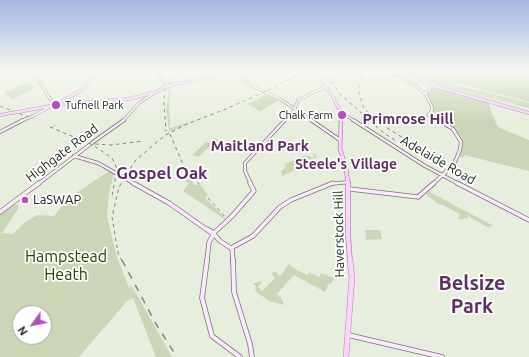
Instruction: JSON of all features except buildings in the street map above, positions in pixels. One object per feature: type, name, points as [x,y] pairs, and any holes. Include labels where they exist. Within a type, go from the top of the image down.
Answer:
[{"type":"main road","points":[[54,105],[81,91],[84,88]]},
{"type":"main road","points":[[0,115],[54,105],[120,100],[155,93],[165,88]]},
{"type":"main road","points":[[325,88],[339,109]]},
{"type":"main road","points":[[439,88],[529,113]]},
{"type":"main road","name":"Haverstock Hill","points":[[339,109],[341,127],[340,151],[346,168],[350,189],[348,235],[352,277],[346,357]]},
{"type":"street","points":[[0,132],[54,105],[43,88]]},
{"type":"street","points":[[256,88],[278,98],[340,140]]},
{"type":"street","points":[[240,357],[212,336],[202,298],[211,234],[229,219],[253,191],[245,171],[246,161],[295,110],[296,102],[301,97],[323,88]]},
{"type":"street","points":[[350,189],[418,197],[443,176],[456,162],[461,142],[457,134],[450,126],[428,115],[432,111],[432,107],[425,92],[418,88]]},
{"type":"street","points":[[425,92],[431,88]]},
{"type":"street","name":"Highgate Road","points":[[0,212],[74,156],[118,126],[139,104],[155,93]]},
{"type":"street","name":"Adelaide Road","points":[[339,109],[413,159],[529,220]]},
{"type":"street","points":[[74,156],[98,163],[169,203],[231,248]]},
{"type":"street","points":[[231,248],[253,236],[280,207],[291,200],[327,184],[349,182]]},
{"type":"street","points":[[231,248],[234,290],[250,344],[252,357]]},
{"type":"street","points":[[348,335],[442,357]]},
{"type":"green space","points":[[15,88],[33,88],[34,89],[13,99],[5,94],[5,92]]},
{"type":"green space","points":[[171,88],[169,103],[170,128],[191,122],[165,134],[172,130],[164,132],[165,127],[166,131],[169,130],[166,108]]},
{"type":"green space","name":"Primrose Hill","points":[[434,88],[437,88],[489,103],[498,127],[529,140],[529,171],[464,155],[463,158],[460,157],[462,142],[459,135],[450,126],[430,116],[434,108],[427,93]]},
{"type":"green space","points":[[453,88],[466,88],[496,94],[494,99]]},
{"type":"green space","points":[[475,88],[529,88],[529,102]]},
{"type":"green space","points":[[265,94],[279,100],[259,112],[256,108],[247,104],[259,99]]},
{"type":"green space","points":[[497,95],[529,103],[529,108],[495,99]]},
{"type":"green space","points":[[214,138],[221,141],[216,145],[212,144],[198,157],[192,155],[206,142],[209,143]]},
{"type":"green space","points":[[314,154],[318,157],[302,163],[293,171],[282,176],[281,171],[286,167],[285,164],[296,159],[299,161],[301,160],[299,158],[303,156],[310,156],[313,158],[315,157],[313,155]]},
{"type":"green space","name":"Hampstead Heath","points":[[109,171],[114,173],[109,193],[107,216],[116,254],[129,288],[132,286],[172,357],[156,357],[133,298],[127,301],[79,357],[0,357],[0,213],[14,204],[18,205],[18,209],[2,233],[13,234],[24,223],[37,215],[54,216],[66,201]]},
{"type":"green space","points":[[188,177],[195,185],[200,184],[208,195],[205,198],[226,220],[183,191],[189,183],[185,181]]},
{"type":"green space","points":[[428,191],[494,226],[490,226],[489,228],[466,215],[468,217],[467,219],[464,218],[462,220],[458,218],[460,214],[441,204],[440,205],[427,196],[428,194],[426,193]]},
{"type":"green space","points":[[365,230],[380,230],[382,239],[366,240]]},
{"type":"green space","points":[[289,264],[296,270],[308,275],[309,272],[319,277],[321,273],[334,278],[331,284],[329,283],[325,292],[294,275],[277,294],[281,297],[284,305],[269,301],[254,290],[256,289],[255,285],[252,284],[261,281],[262,282],[258,287],[262,290],[261,292],[275,278],[271,274],[275,271],[280,276]]},
{"type":"shaded area","points":[[448,88],[529,110],[449,88]]},
{"type":"waterway","points":[[52,127],[56,125]]},
{"type":"railway","points":[[165,88],[164,103],[166,131]]},
{"type":"railway","points":[[122,261],[118,253],[112,217],[119,187],[135,161],[164,136],[187,124],[226,109],[274,88]]},
{"type":"railway","points":[[336,88],[340,94],[385,134],[413,151],[441,164]]},
{"type":"railway","points":[[359,88],[359,94],[363,106],[372,118]]},
{"type":"railway","points":[[0,106],[31,118]]},
{"type":"railway","points":[[376,119],[387,128],[413,144],[448,161]]},
{"type":"railway","points":[[50,127],[93,145],[112,158],[117,169],[112,196]]},
{"type":"railway","points":[[170,134],[182,162],[199,184]]},
{"type":"railway","points":[[95,144],[111,145],[143,141]]},
{"type":"railway","points":[[208,198],[227,219]]},
{"type":"railway","points":[[122,260],[156,324],[177,357]]},
{"type":"place","name":"Tufnell Park","points":[[56,105]]},
{"type":"place","name":"Chalk Farm","points":[[342,115]]},
{"type":"place","name":"LaSWAP","points":[[25,200]]},
{"type":"district","name":"Primrose Hill","points":[[408,119]]},
{"type":"district","name":"Maitland Park","points":[[260,146]]},
{"type":"district","name":"Steele's Village","points":[[346,164]]},
{"type":"district","name":"Gospel Oak","points":[[162,173]]},
{"type":"district","name":"Belsize Park","points":[[472,294]]}]
